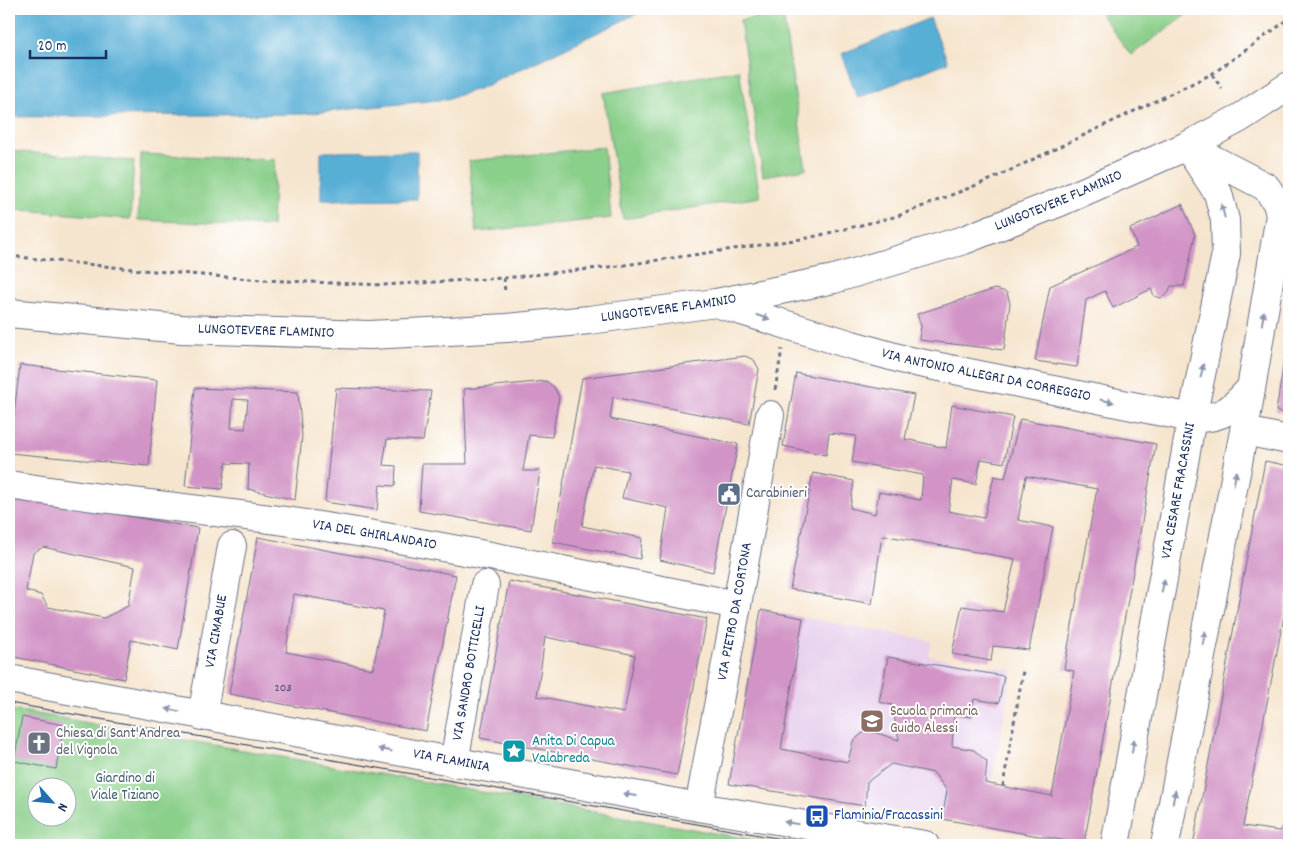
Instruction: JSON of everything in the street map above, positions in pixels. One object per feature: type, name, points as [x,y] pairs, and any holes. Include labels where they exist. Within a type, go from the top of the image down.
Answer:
[{"type":"street","name":"LUNGOTEVERE FLAMINIO","points":[[9,313],[182,329],[369,335],[507,328],[606,318],[716,303],[834,279],[964,240],[1060,202],[1187,146],[1240,118],[1289,86]]},
{"type":"street","points":[[1165,845],[1284,214],[1280,215],[1277,203],[1266,187],[1187,146]]},
{"type":"street","name":"VIA CESARE FRACASSINI","points":[[1115,845],[1192,418],[1227,244],[1225,220],[1218,193],[1208,175],[1187,146]]},
{"type":"street","name":"VIA ANTONIO ALLEGRI DA CORREGGIO","points":[[716,303],[905,360],[1192,418],[1212,418],[1220,415],[1235,405],[1250,388]]},
{"type":"street","name":"VIA PIETRO DA CORTONA","points":[[699,807],[770,415]]},
{"type":"street","points":[[1244,431],[1289,440]]},
{"type":"street","name":"VIA DEL GHIRLANDAIO","points":[[9,485],[310,525],[391,538],[737,605]]},
{"type":"street","name":"VIA CIMABUE","points":[[202,716],[232,546]]},
{"type":"street","name":"VIA SANDRO BOTTICELLI","points":[[454,762],[485,585]]},
{"type":"street","name":"VIA FLAMINIA","points":[[9,679],[699,807],[925,845]]},
{"type":"path","points":[[9,256],[262,280],[383,285],[504,278],[618,266],[808,238],[898,216],[992,180],[1212,74],[1289,20]]},
{"type":"path","points":[[1212,74],[1222,89]]},
{"type":"path","points":[[504,278],[505,294]]},
{"type":"path","points":[[1004,786],[1023,672]]},
{"type":"shaded area","name":"Scuola primaria Guido Alessi","points":[[761,610],[932,641],[929,656],[1012,670],[994,773],[972,809],[942,819],[729,784]]},
{"type":"green space","points":[[1097,9],[1194,9],[1131,55]]},
{"type":"green space","points":[[783,14],[806,169],[763,176],[740,20]]},
{"type":"green space","points":[[739,70],[760,197],[623,219],[603,93]]},
{"type":"green space","points":[[604,147],[611,218],[476,232],[469,161]]},
{"type":"green space","points":[[9,151],[134,161],[130,219],[9,209]]},
{"type":"green space","points":[[141,154],[275,160],[272,226],[138,220]]},
{"type":"green space","name":"Giardino di Viale Tiziano","points":[[9,709],[783,845],[12,845],[9,841]]},
{"type":"water","points":[[9,9],[647,9],[481,88],[447,99],[304,114],[9,117]]},
{"type":"water","points":[[930,18],[948,62],[858,98],[841,54]]},
{"type":"water","points":[[417,151],[417,199],[321,200],[321,152]]},
{"type":"building","points":[[1182,204],[1195,235],[1184,286],[1171,286],[1168,293],[1161,298],[1154,296],[1151,289],[1113,308],[1105,291],[1086,300],[1077,367],[1035,361],[1050,286],[1137,247],[1130,229]]},
{"type":"building","points":[[995,289],[1007,293],[1010,303],[1004,350],[919,340],[921,326],[917,314]]},
{"type":"building","points":[[1289,338],[1289,414],[1276,411]]},
{"type":"building","points":[[745,356],[754,360],[759,369],[749,424],[613,397],[610,419],[738,444],[713,572],[660,560],[668,508],[622,498],[628,471],[594,465],[582,526],[642,538],[640,559],[553,542],[582,378]]},
{"type":"building","points":[[20,365],[157,380],[149,466],[9,453]]},
{"type":"building","points":[[796,373],[914,395],[905,439],[946,448],[952,405],[1013,417],[1004,463],[981,459],[976,484],[953,480],[948,511],[984,518],[994,476],[1005,478],[1020,419],[1156,444],[1084,844],[942,819],[947,791],[934,773],[891,764],[867,782],[865,806],[729,784],[761,610],[803,618],[781,749],[848,762],[853,741],[867,730],[899,740],[892,705],[879,702],[888,657],[1004,676],[999,703],[974,699],[971,717],[954,714],[952,746],[974,750],[987,762],[985,783],[1052,796],[1074,671],[1064,669],[1097,489],[1026,476],[1018,520],[1053,527],[1029,650],[993,646],[991,661],[952,654],[962,606],[1003,612],[1015,559],[882,535],[872,604],[790,589],[813,473],[854,481],[850,508],[875,514],[879,492],[921,500],[923,475],[852,462],[856,436],[829,433],[826,455],[783,446]]},
{"type":"building","points":[[546,381],[554,387],[559,397],[552,437],[529,435],[523,471],[540,471],[531,530],[419,511],[422,464],[467,464],[464,389]]},
{"type":"building","points":[[195,388],[298,392],[302,436],[295,500],[248,489],[249,464],[226,463],[222,489],[185,486]],"holes":[[[233,399],[248,400],[245,429],[231,428]]]},
{"type":"building","points":[[336,388],[431,391],[423,441],[387,439],[383,465],[396,466],[395,486],[380,485],[377,510],[325,502]]},
{"type":"building","points":[[1265,461],[1289,466],[1289,590],[1243,826],[1279,831],[1289,819],[1289,845],[1193,845]]},
{"type":"building","points":[[9,496],[198,528],[178,650],[131,640],[124,679],[9,656]],"holes":[[[43,547],[135,567],[128,606],[104,618],[48,607],[41,595],[26,591],[33,553]]]},
{"type":"building","points":[[258,537],[456,575],[426,731],[229,694]],"holes":[[[294,594],[384,611],[373,669],[286,652]]]},
{"type":"building","points":[[509,581],[707,619],[677,775],[480,738]],"holes":[[[545,637],[635,655],[624,713],[537,696]]]},
{"type":"building","name":"Chiesa di Sant'Andrea del Vignola","points":[[22,717],[64,725],[56,769],[14,761]]},
{"type":"tram line","points":[[9,703],[816,845]]},
{"type":"place","name":"Carabinieri","points":[[729,494]]},
{"type":"place","name":"Scuola primaria Guido Alessi","points":[[872,721]]},
{"type":"place","name":"Chiesa di Sant'Andrea del Vignola","points":[[39,743]]},
{"type":"place","name":"Anita Di Capua Valabreda","points":[[514,751]]},
{"type":"place","name":"Flaminia/Fracassini","points":[[817,816]]}]
